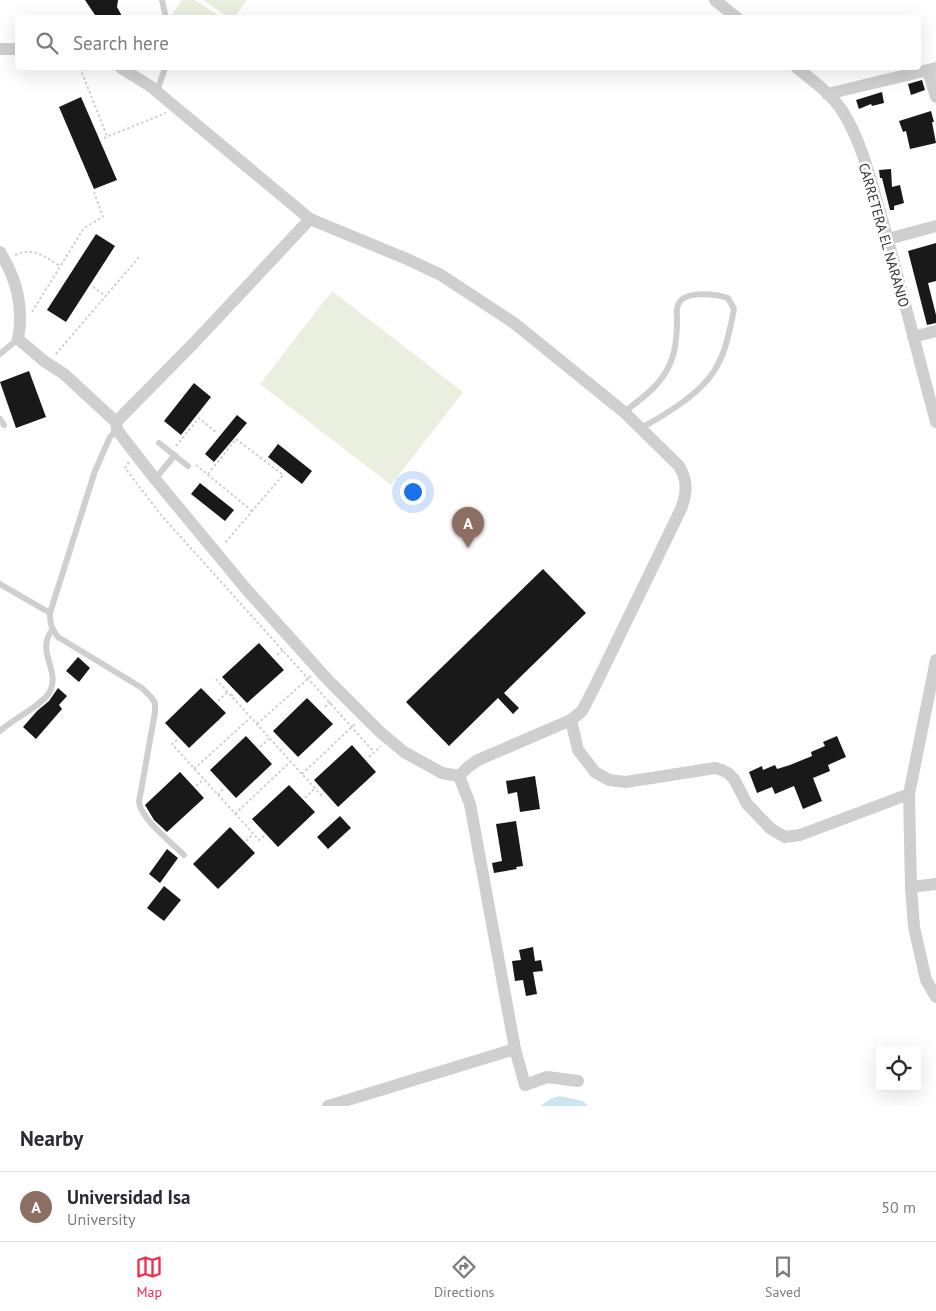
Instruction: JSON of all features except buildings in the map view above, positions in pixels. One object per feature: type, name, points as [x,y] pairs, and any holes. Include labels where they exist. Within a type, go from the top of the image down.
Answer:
[{"type":"street","points":[[715,0],[732,15]]},
{"type":"street","points":[[0,48],[15,49]]},
{"type":"street","points":[[828,94],[932,69],[936,97]]},
{"type":"street","points":[[124,70],[156,91],[310,219],[441,275],[514,323],[642,428],[679,466],[685,476],[685,499],[582,711],[571,720],[478,760],[459,776]]},
{"type":"street","name":"CARRETERA EL NARANJO","points":[[799,70],[828,94],[842,111],[856,140],[888,239],[936,422]]},
{"type":"street","points":[[116,426],[310,219]]},
{"type":"street","points":[[888,239],[936,226]]},
{"type":"street","points":[[2,256],[16,283],[20,324],[18,339],[48,364],[64,374],[116,426],[135,455],[216,554],[318,669],[364,716],[404,752],[442,773],[459,776]]},
{"type":"street","points":[[913,337],[936,331]]},
{"type":"street","points":[[936,660],[909,794],[914,927],[931,976],[936,997]]},
{"type":"street","points":[[571,720],[578,750],[595,772],[609,780],[626,782],[715,768],[722,770],[734,779],[747,804],[762,820],[771,829],[785,837],[800,836],[909,794]]},
{"type":"street","points":[[459,776],[470,804],[516,1049],[525,1085],[547,1077],[578,1081]]},
{"type":"street","points":[[911,887],[936,884]]},
{"type":"street","points":[[328,1106],[516,1049]]},
{"type":"lane","points":[[162,0],[165,15]]},
{"type":"lane","points":[[156,91],[164,70]]},
{"type":"lane","points":[[624,412],[659,383],[670,366],[677,333],[678,305],[682,299],[708,294],[728,298],[734,309],[724,350],[714,371],[691,395],[657,420],[642,428]]},
{"type":"lane","points":[[0,354],[18,339]]},
{"type":"lane","points":[[116,426],[95,471],[50,612],[50,624],[52,630],[58,636],[142,688],[152,697],[155,703],[155,712],[139,807],[145,816],[184,855]]},
{"type":"lane","points":[[159,443],[188,466]]},
{"type":"lane","points":[[155,479],[173,453]]},
{"type":"lane","points":[[0,584],[50,612]]},
{"type":"lane","points":[[0,731],[48,695],[52,686],[53,676],[47,656],[46,642],[52,630]]},
{"type":"path","points":[[81,70],[105,137],[177,108]]},
{"type":"path","points":[[20,324],[27,320],[84,228],[103,217],[94,192]]},
{"type":"path","points":[[2,256],[31,251],[60,266]]},
{"type":"path","points":[[48,364],[140,256]]},
{"type":"path","points":[[93,286],[106,296]]},
{"type":"path","points":[[173,453],[199,418],[217,433]]},
{"type":"path","points":[[208,474],[236,439],[283,474],[216,554]]},
{"type":"path","points":[[135,455],[125,468],[166,522],[374,752]]},
{"type":"path","points":[[188,466],[192,462],[252,510]]},
{"type":"path","points":[[257,724],[318,669]]},
{"type":"path","points":[[216,679],[321,795],[324,792]]},
{"type":"path","points":[[218,701],[228,692]]},
{"type":"path","points":[[232,696],[235,693]]},
{"type":"path","points":[[302,774],[364,716]]},
{"type":"path","points":[[194,769],[250,717]]},
{"type":"path","points":[[260,747],[269,738]]},
{"type":"path","points":[[369,757],[388,739]]},
{"type":"path","points":[[177,740],[172,744],[253,834],[259,840],[265,835]]},
{"type":"path","points":[[276,746],[279,743]]},
{"type":"path","points":[[235,814],[291,762]]},
{"type":"path","points":[[196,786],[204,779]]},
{"type":"path","points":[[305,798],[315,788]]},
{"type":"path","points":[[218,795],[223,790]]},
{"type":"path","points":[[246,841],[253,834]]},
{"type":"shaded area","points":[[182,0],[195,0],[218,15],[171,15]]},
{"type":"shaded area","points":[[203,0],[247,0],[236,15],[225,15]]},
{"type":"shaded area","points":[[332,291],[463,392],[391,485],[260,384]]},
{"type":"water","points":[[560,1096],[583,1101],[588,1106],[540,1106],[552,1098]]},
{"type":"place","name":"Universidad Isa","points":[[468,548]]}]
